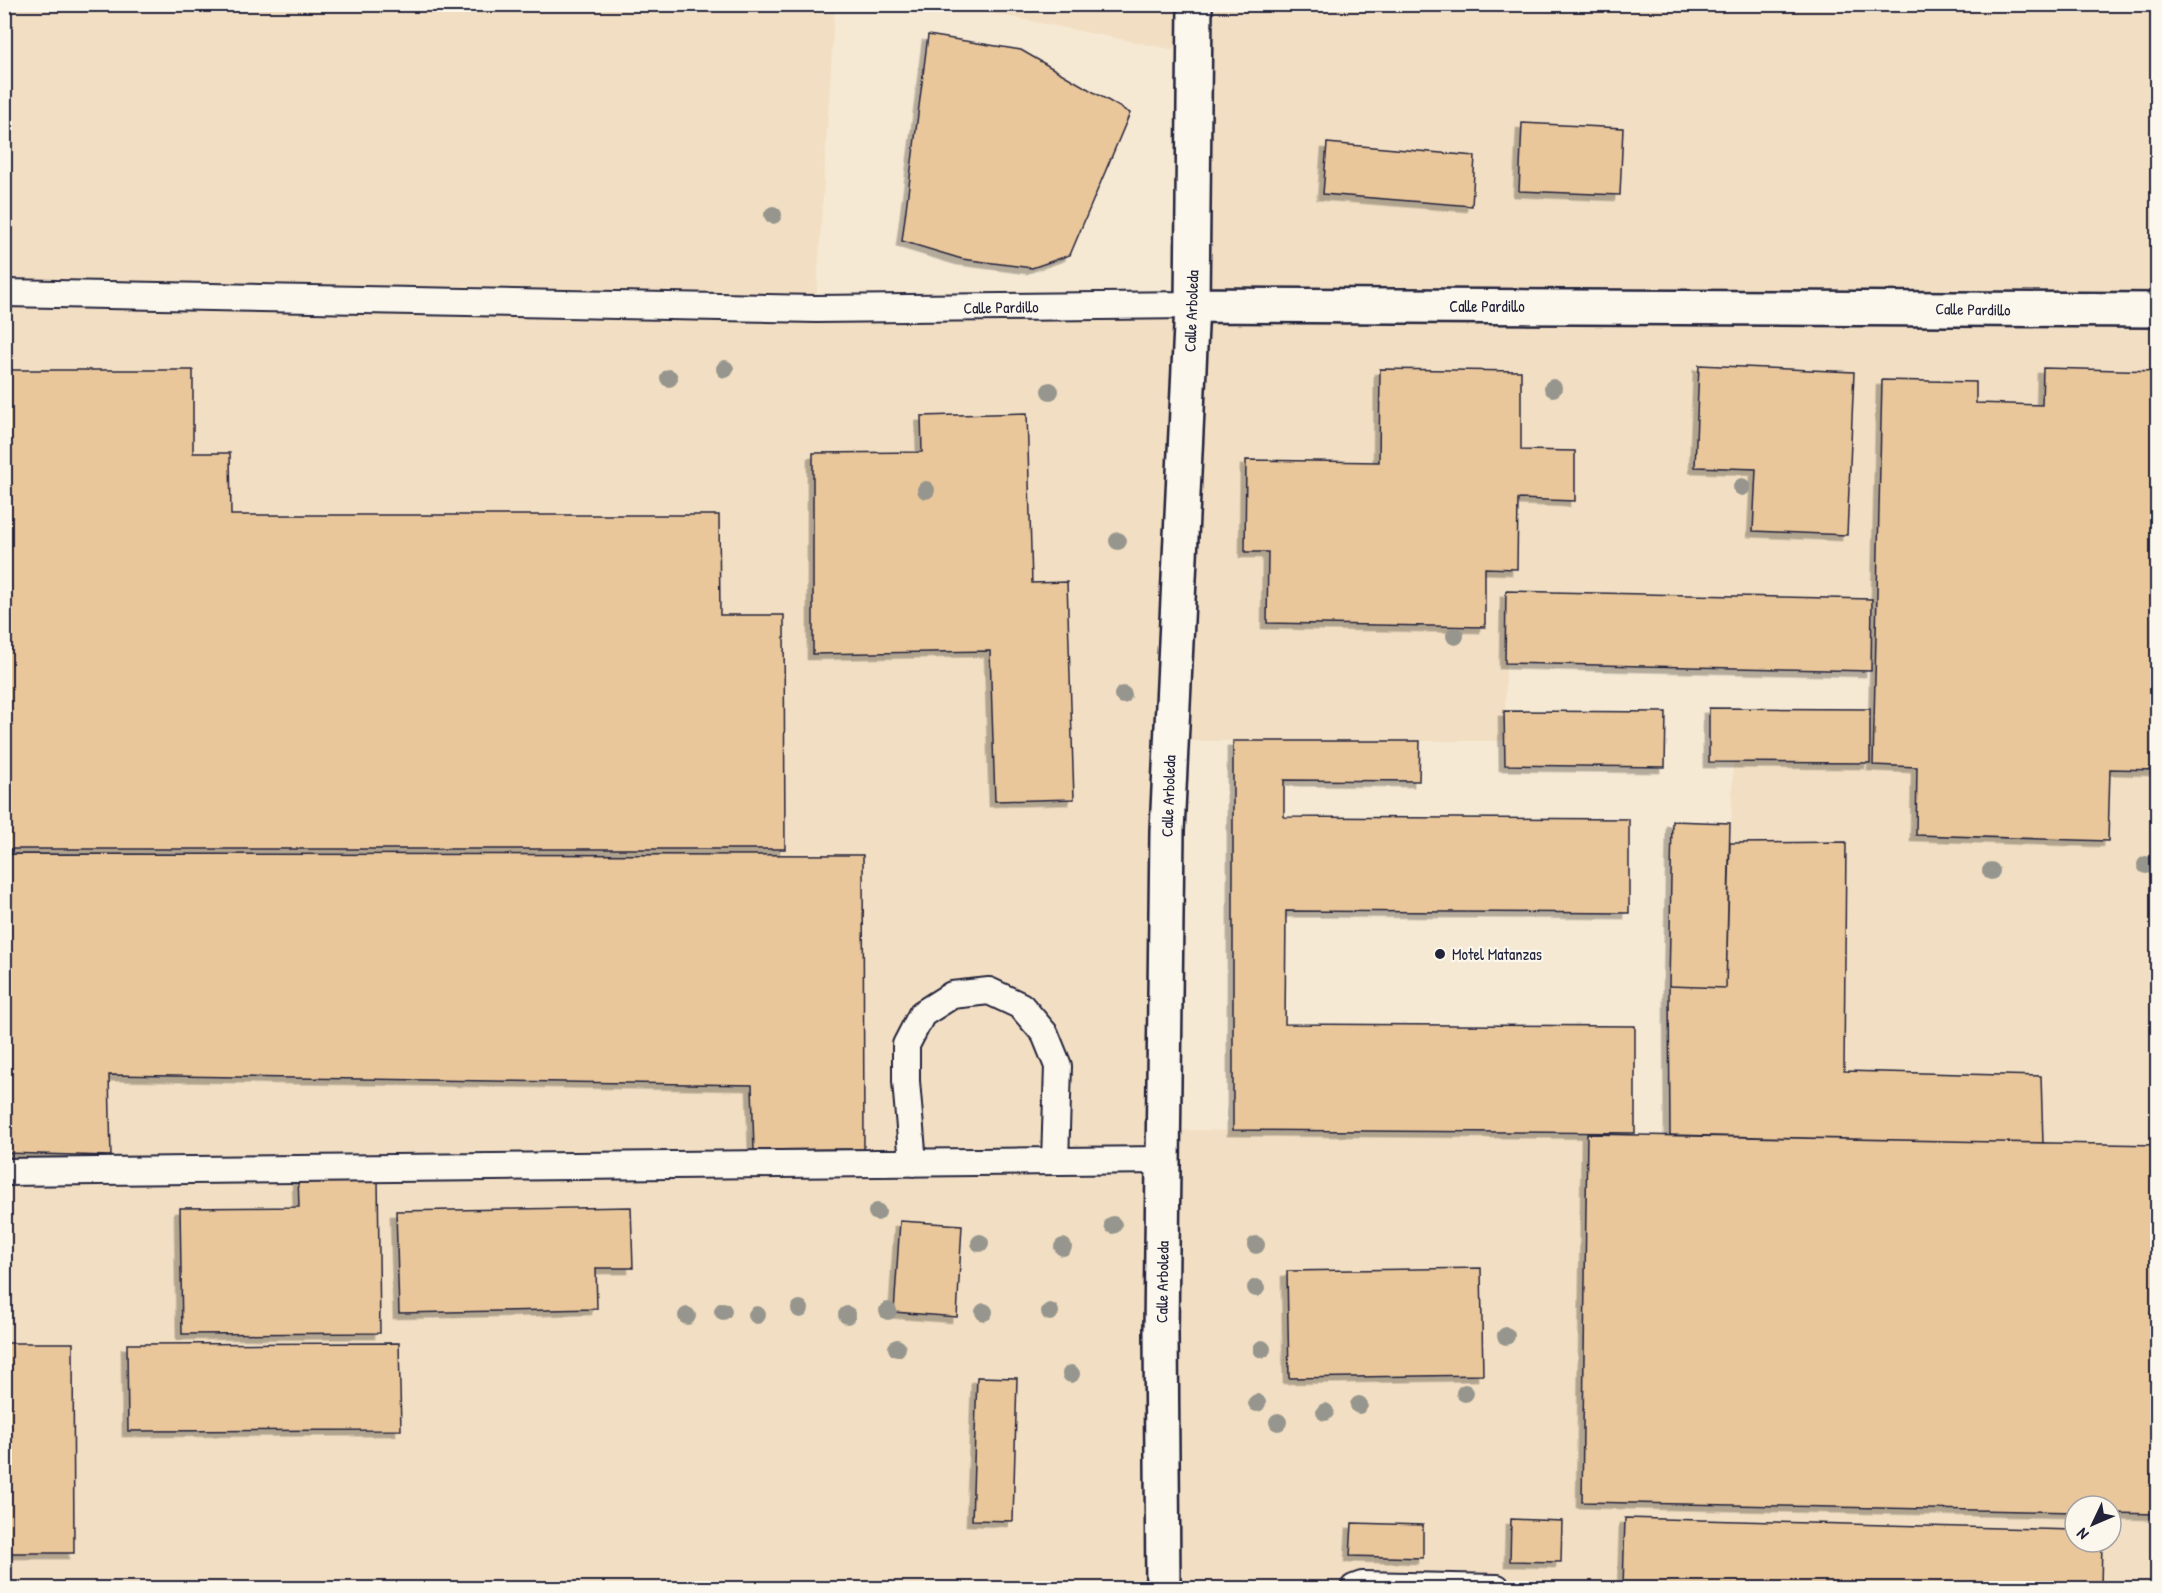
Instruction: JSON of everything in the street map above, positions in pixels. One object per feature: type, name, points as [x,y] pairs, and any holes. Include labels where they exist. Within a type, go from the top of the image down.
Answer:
[{"type":"street","name":"Calle Arboleda","points":[[1163,1588],[1161,1332],[1170,739],[1192,305],[1195,4]]},
{"type":"street","name":"Calle Pardillo","points":[[1192,305],[2157,310]]},
{"type":"lane","name":"Calle Pardillo","points":[[4,292],[816,309],[1192,305]]},
{"type":"lane","points":[[913,1163],[906,1081],[906,1045],[922,1014],[952,995],[989,991],[1021,1006],[1045,1034],[1054,1055],[1058,1066],[1055,1161]]},
{"type":"lane","points":[[4,1172],[1163,1160]]},
{"type":"lane","points":[[1354,1588],[1362,1585],[1497,1588]]},
{"type":"shaded area","points":[[5,5],[835,5],[816,308],[1192,305],[1194,54],[950,5],[2157,5],[2157,1588],[5,1588]],"holes":[[[1507,591],[1872,599],[1870,763],[1733,762],[1726,988],[1669,986],[1670,1135],[1179,1130],[1184,741],[1505,741]]]},
{"type":"building","points":[[928,35],[1021,50],[1130,113],[1070,255],[1032,268],[962,259],[902,241]]},
{"type":"building","points":[[1522,123],[1623,128],[1620,195],[1519,191]]},
{"type":"building","points":[[1327,143],[1475,156],[1472,206],[1323,194]]},
{"type":"building","points":[[1699,365],[1854,372],[1847,535],[1753,531],[1756,469],[1695,467]]},
{"type":"building","points":[[2043,368],[2158,371],[2158,770],[2110,769],[2108,841],[1916,835],[1917,767],[1873,765],[1882,380],[1976,382],[1976,403],[2042,405]]},
{"type":"building","points":[[1380,369],[1521,371],[1521,450],[1575,451],[1575,501],[1518,499],[1517,569],[1485,568],[1485,627],[1267,623],[1268,552],[1245,552],[1246,460],[1379,462]]},
{"type":"building","points":[[4,370],[193,370],[193,453],[230,453],[231,515],[719,515],[720,615],[784,615],[785,849],[4,849]]},
{"type":"building","points":[[1027,413],[1032,583],[1067,582],[1074,799],[995,801],[990,651],[813,654],[813,453],[922,452],[921,416]]},
{"type":"building","points":[[1506,591],[1872,599],[1871,671],[1505,663]]},
{"type":"building","points":[[1709,708],[1870,709],[1870,763],[1709,762]]},
{"type":"building","points":[[1504,711],[1666,712],[1665,767],[1505,765]]},
{"type":"building","points":[[1233,741],[1420,741],[1419,781],[1284,780],[1284,817],[1629,819],[1629,913],[1286,911],[1285,1024],[1635,1026],[1635,1133],[1233,1130]]},
{"type":"building","points":[[1672,821],[1730,823],[1726,988],[1669,986]]},
{"type":"building","points":[[1846,842],[1844,1071],[2041,1076],[2043,1143],[1670,1135],[1669,986],[1726,988],[1730,843]]},
{"type":"building","points":[[4,854],[863,855],[864,1149],[754,1150],[752,1085],[109,1075],[111,1156],[4,1153]]},
{"type":"building","points":[[1587,1134],[2158,1145],[2158,1514],[2123,1513],[2123,1494],[2063,1494],[2063,1512],[1582,1502]]},
{"type":"building","points":[[298,1177],[378,1177],[380,1333],[182,1334],[180,1208],[299,1207]]},
{"type":"building","points":[[631,1207],[633,1268],[596,1268],[597,1309],[399,1313],[396,1211]]},
{"type":"building","points":[[900,1221],[962,1225],[957,1317],[894,1312]]},
{"type":"building","points":[[1481,1268],[1483,1375],[1289,1378],[1287,1271]]},
{"type":"building","points":[[4,1343],[73,1343],[74,1553],[4,1553]]},
{"type":"building","points":[[399,1343],[401,1430],[128,1431],[127,1344]]},
{"type":"building","points":[[977,1377],[1017,1378],[1013,1521],[972,1520]]},
{"type":"building","points":[[1625,1518],[2063,1530],[2063,1554],[2102,1554],[2101,1588],[1623,1588]]},
{"type":"building","points":[[1511,1519],[1562,1521],[1561,1562],[1510,1561]]},
{"type":"building","points":[[1352,1523],[1423,1525],[1423,1558],[1350,1556]]},
{"type":"place","name":"Motel Matanzas","points":[[1440,954]]}]
